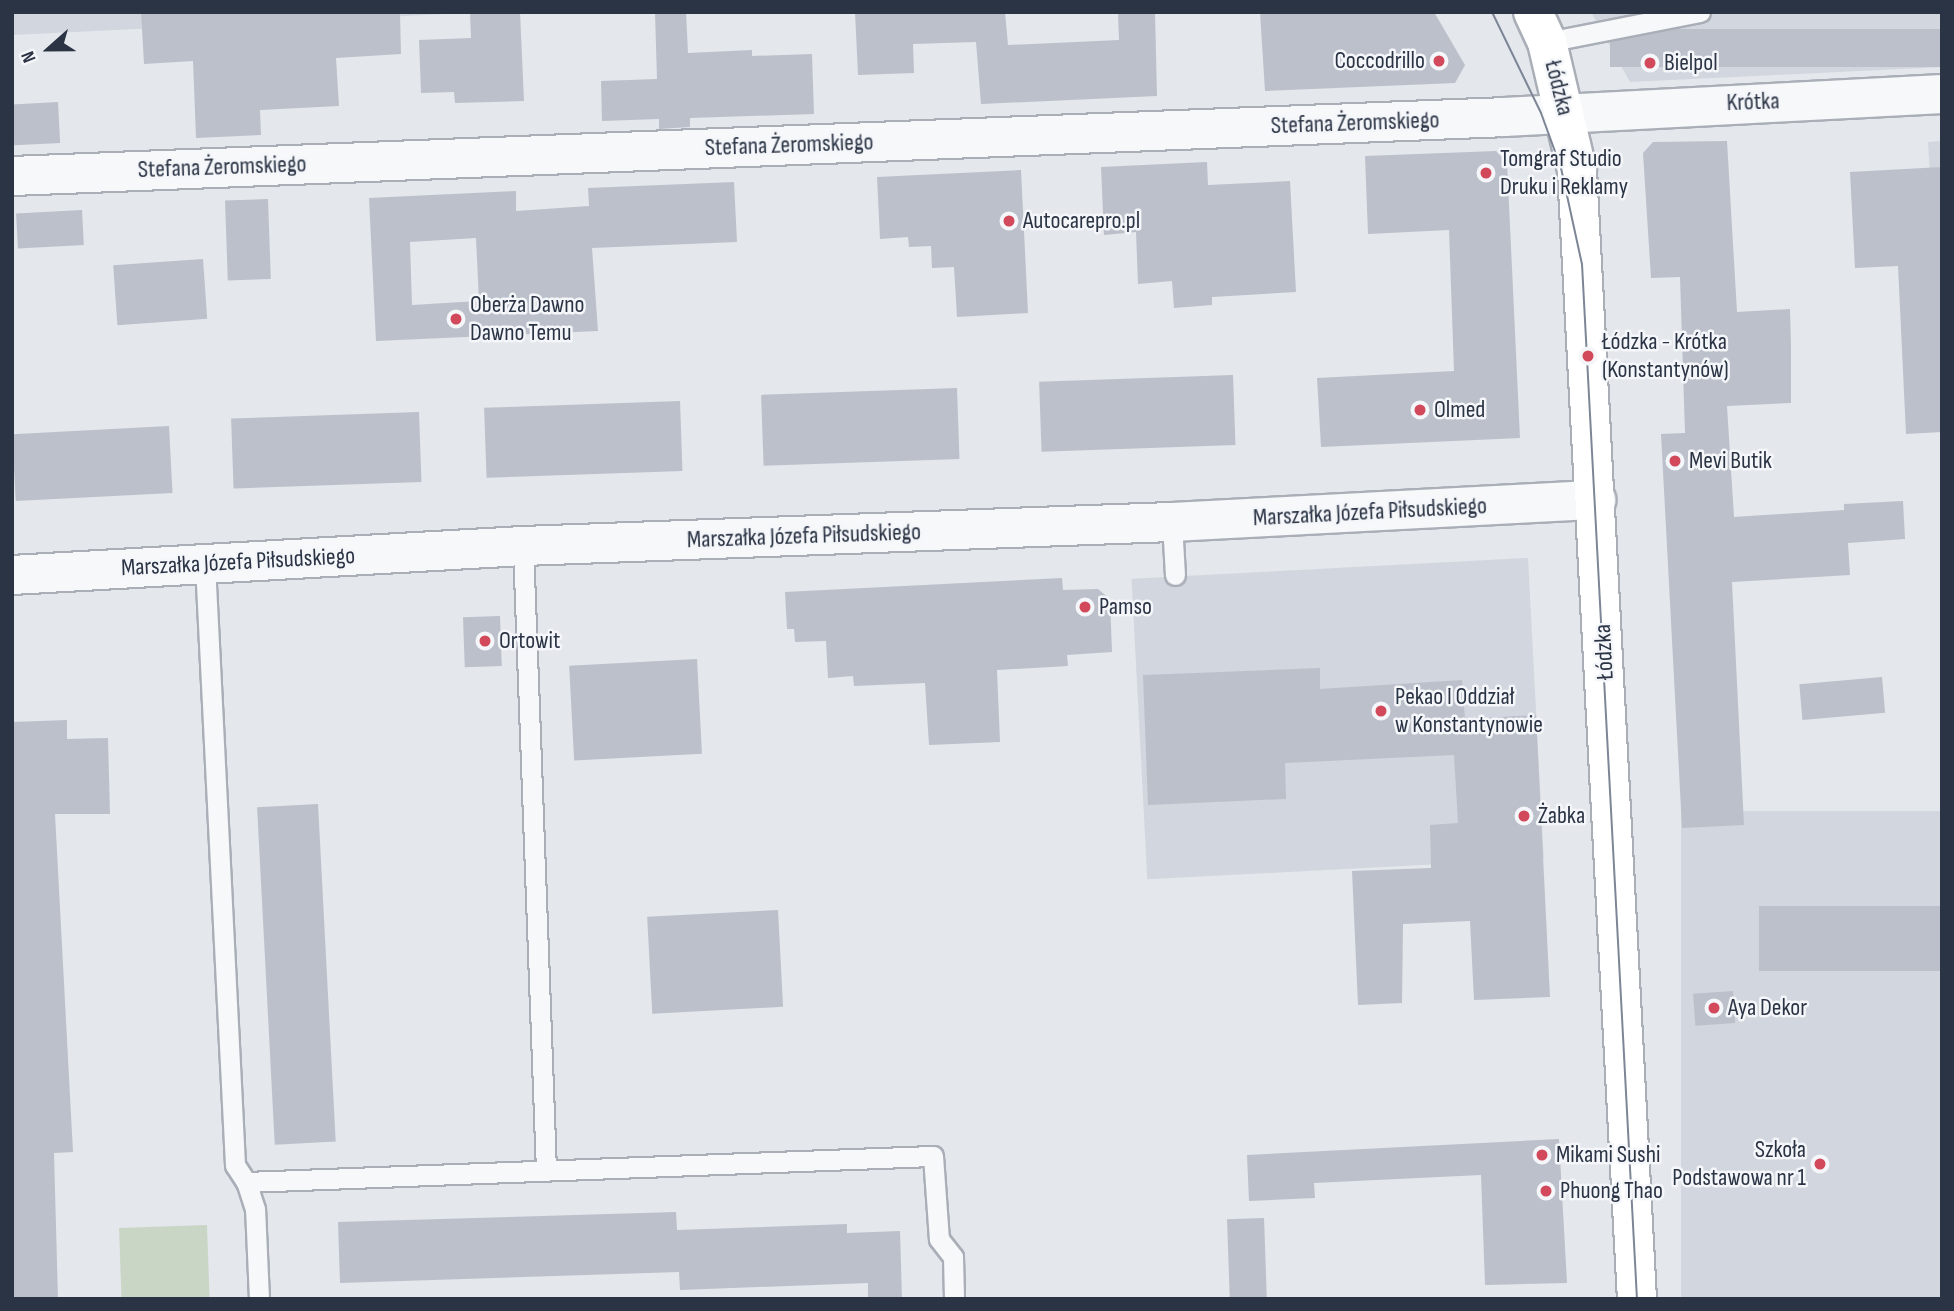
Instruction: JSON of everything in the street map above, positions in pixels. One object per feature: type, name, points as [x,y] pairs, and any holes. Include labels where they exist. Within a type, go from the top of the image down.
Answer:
[{"type":"main road","name":"Łódzka","points":[[1540,27],[1565,111],[1577,170],[1637,1299]]},
{"type":"street","name":"Krótka","points":[[1565,111],[1942,94]]},
{"type":"street","name":"Stefana Żeromskiego","points":[[12,176],[1504,117],[1565,111]]},
{"type":"street","name":"Marszałka Józefa Piłsudskiego","points":[[12,575],[523,547],[1172,522],[1596,499]]},
{"type":"lane","points":[[1540,27],[1700,12]]},
{"type":"lane","points":[[1172,522],[1175,575]]},
{"type":"lane","points":[[523,547],[545,1169]]},
{"type":"lane","points":[[205,564],[235,1165],[246,1182],[255,1209],[259,1299]]},
{"type":"lane","points":[[246,1182],[933,1156],[939,1239],[953,1257],[954,1299]]},
{"type":"shaded area","points":[[12,12],[489,12],[12,35]]},
{"type":"shaded area","points":[[1591,12],[1942,12],[1942,67],[1630,82]]},
{"type":"shaded area","points":[[1942,141],[1942,378],[1928,142]]},
{"type":"shaded area","points":[[1528,558],[1544,859],[1147,879],[1132,579]]},
{"type":"shaded area","points":[[1681,811],[1942,811],[1942,1299],[1681,1299]]},
{"type":"green space","points":[[207,1225],[210,1299],[122,1299],[119,1228]]},
{"type":"building","points":[[141,12],[400,14],[401,54],[336,58],[339,106],[260,110],[261,135],[196,138],[193,61],[144,64]]},
{"type":"building","points":[[470,12],[520,12],[524,101],[455,103],[454,92],[421,93],[419,40],[471,38]]},
{"type":"building","points":[[655,12],[686,12],[688,53],[752,50],[752,56],[812,54],[814,114],[690,118],[690,127],[659,129],[659,119],[602,121],[601,81],[657,79]]},
{"type":"building","points":[[855,12],[1005,12],[1008,45],[1119,40],[1118,12],[1155,12],[1157,96],[981,104],[976,42],[913,44],[914,73],[858,75]]},
{"type":"building","points":[[1260,12],[1434,12],[1465,65],[1455,83],[1265,91]]},
{"type":"building","points":[[1610,29],[1942,29],[1942,67],[1610,67]]},
{"type":"building","points":[[58,102],[60,143],[14,145],[12,104]]},
{"type":"building","points":[[1727,141],[1737,312],[1790,309],[1791,346],[1791,403],[1727,406],[1734,517],[1844,510],[1844,504],[1903,501],[1905,539],[1848,543],[1850,575],[1732,582],[1744,825],[1682,828],[1661,434],[1685,433],[1680,277],[1651,278],[1643,153],[1653,142]]},
{"type":"building","points":[[1496,151],[1507,162],[1520,438],[1321,447],[1317,378],[1454,371],[1449,230],[1368,234],[1365,156]]},
{"type":"building","points":[[1207,162],[1208,185],[1290,181],[1296,292],[1212,297],[1212,305],[1174,308],[1172,281],[1138,284],[1136,232],[1104,235],[1101,167]]},
{"type":"building","points":[[1942,167],[1942,432],[1906,434],[1898,266],[1855,268],[1850,172]]},
{"type":"building","points":[[1021,170],[1028,313],[957,317],[954,267],[932,268],[931,246],[909,247],[908,237],[880,239],[877,177]]},
{"type":"building","points":[[734,182],[737,242],[592,248],[598,331],[376,341],[369,198],[516,191],[516,211],[589,206],[588,188]],"holes":[[[476,238],[479,301],[412,305],[410,242]]]},
{"type":"building","points":[[268,199],[271,279],[228,280],[225,201]]},
{"type":"building","points":[[82,210],[84,245],[18,248],[16,213]]},
{"type":"building","points":[[203,259],[207,319],[117,325],[113,265]]},
{"type":"building","points":[[1233,375],[1235,445],[1042,452],[1039,382]]},
{"type":"building","points":[[957,388],[959,459],[764,466],[761,395]]},
{"type":"building","points":[[680,401],[682,471],[487,478],[484,408]]},
{"type":"building","points":[[419,412],[421,482],[234,489],[231,419]]},
{"type":"building","points":[[169,426],[173,493],[16,501],[12,434]]},
{"type":"building","points":[[1062,578],[1063,590],[1098,589],[1110,599],[1112,652],[1067,655],[1068,666],[997,670],[1000,742],[929,745],[925,683],[854,686],[853,676],[828,678],[826,641],[795,642],[794,629],[787,629],[785,592]]},
{"type":"building","points":[[500,616],[502,666],[465,667],[463,617]]},
{"type":"building","points":[[697,659],[702,754],[574,761],[569,666]]},
{"type":"building","points":[[1320,668],[1320,689],[1462,680],[1465,719],[1536,715],[1550,997],[1474,1000],[1470,921],[1403,924],[1402,1003],[1358,1005],[1352,871],[1431,868],[1430,825],[1458,823],[1454,755],[1285,763],[1286,799],[1148,805],[1143,675]]},
{"type":"building","points":[[1882,677],[1885,713],[1802,720],[1799,684]]},
{"type":"building","points":[[67,720],[67,739],[108,738],[110,814],[55,814],[73,1152],[54,1153],[58,1299],[12,1299],[12,722]]},
{"type":"building","points":[[318,804],[336,1142],[275,1145],[257,807]]},
{"type":"building","points":[[1759,906],[1942,906],[1942,971],[1759,971]]},
{"type":"building","points":[[778,910],[783,1007],[652,1014],[647,917]]},
{"type":"building","name":"Aya Dekor","points":[[1733,991],[1735,1023],[1695,1026],[1693,994]]},
{"type":"building","points":[[1559,1139],[1567,1283],[1485,1285],[1481,1175],[1314,1183],[1315,1198],[1249,1201],[1247,1155]]},
{"type":"building","points":[[676,1212],[677,1230],[847,1224],[847,1233],[900,1231],[902,1299],[868,1299],[868,1283],[680,1290],[679,1272],[340,1283],[338,1222]]},
{"type":"building","points":[[1264,1218],[1267,1299],[1230,1299],[1227,1219]]},
{"type":"tram line","points":[[1492,12],[1541,113],[1561,168],[1582,264],[1637,1299]]},
{"type":"place","name":"Coccodrillo","points":[[1439,61]]},
{"type":"place","name":"Bielpol","points":[[1650,63]]},
{"type":"place","name":"Tomgraf Studio Druku i Reklamy","points":[[1486,173]]},
{"type":"place","name":"Autocarepro.pl","points":[[1009,221]]},
{"type":"place","name":"Oberża Dawno Dawno Temu","points":[[456,319]]},
{"type":"place","name":"Łódzka - Krótka (Konstantynów)","points":[[1588,356]]},
{"type":"place","name":"Olmed","points":[[1420,410]]},
{"type":"place","name":"Mevi Butik","points":[[1675,461]]},
{"type":"place","name":"Pamso","points":[[1085,607]]},
{"type":"place","name":"Ortowit","points":[[485,641]]},
{"type":"place","name":"Pekao I Oddział w Konstantynowie","points":[[1381,711]]},
{"type":"place","name":"Żabka","points":[[1524,816]]},
{"type":"place","name":"Aya Dekor","points":[[1714,1008]]},
{"type":"place","name":"Mikami Sushi","points":[[1542,1155]]},
{"type":"place","name":"Szkoła Podstawowa nr 1","points":[[1820,1164]]},
{"type":"place","name":"Phuong Thao","points":[[1546,1191]]}]
